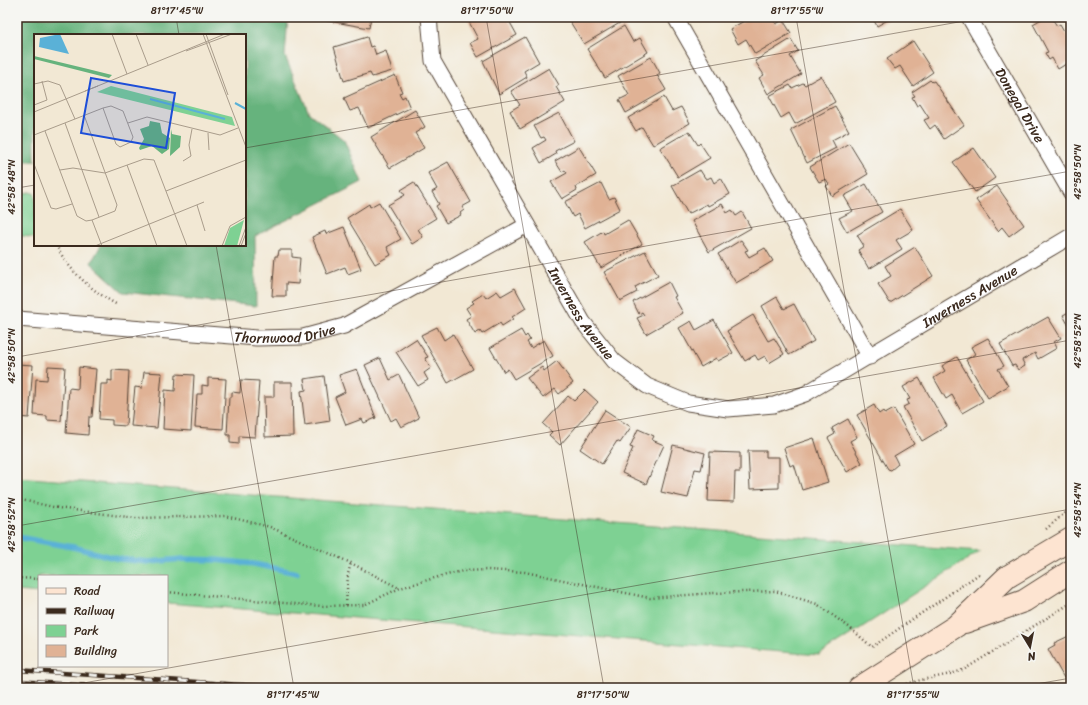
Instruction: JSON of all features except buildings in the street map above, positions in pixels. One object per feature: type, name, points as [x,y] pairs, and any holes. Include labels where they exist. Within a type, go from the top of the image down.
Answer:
[{"type":"main road","points":[[859,688],[956,626],[1007,577],[1071,539]]},
{"type":"main road","points":[[956,626],[1024,601],[1071,571]]},
{"type":"street","name":"Inverness Avenue","points":[[429,17],[433,61],[583,322],[614,361],[647,386],[688,404],[728,409],[774,405],[805,394],[870,357],[1071,236]]},
{"type":"street","points":[[675,17],[870,357]]},
{"type":"street","name":"Donegal Drive","points":[[968,17],[1071,193]]},
{"type":"street","name":"Thornwood Drive","points":[[17,319],[257,338],[303,337],[344,326],[527,225]]},
{"type":"path","points":[[57,246],[69,266],[94,292],[116,304]]},
{"type":"path","points":[[17,499],[64,509],[136,518],[225,516],[270,527],[351,563],[400,588]]},
{"type":"path","points":[[1042,531],[1071,508]]},
{"type":"path","points":[[346,605],[348,574],[351,563]]},
{"type":"path","points":[[168,592],[276,603],[322,606],[364,605],[400,588],[463,571],[488,570],[525,572],[650,598],[713,593],[774,591],[817,604],[849,628],[872,648],[983,572]]},
{"type":"path","points":[[17,578],[38,579]]},
{"type":"path","points":[[907,684],[920,680],[952,675],[966,669],[1071,603]]},
{"type":"green space","points":[[17,17],[288,17],[285,56],[309,113],[344,140],[362,182],[255,236],[256,306],[123,292],[91,263],[100,246],[246,246],[246,34],[34,34],[34,161],[17,161]]},
{"type":"green space","points":[[31,192],[34,194],[34,238],[17,235],[17,194]]},
{"type":"green space","points":[[17,477],[980,551],[819,655],[168,603],[168,575],[38,575],[38,593],[17,591]]},
{"type":"waterway","points":[[17,537],[73,547],[119,559],[149,562],[183,559],[215,560],[254,564],[297,573]]},
{"type":"railway","points":[[17,670],[286,688]]},
{"type":"railway","points":[[17,681],[123,688]]}]
